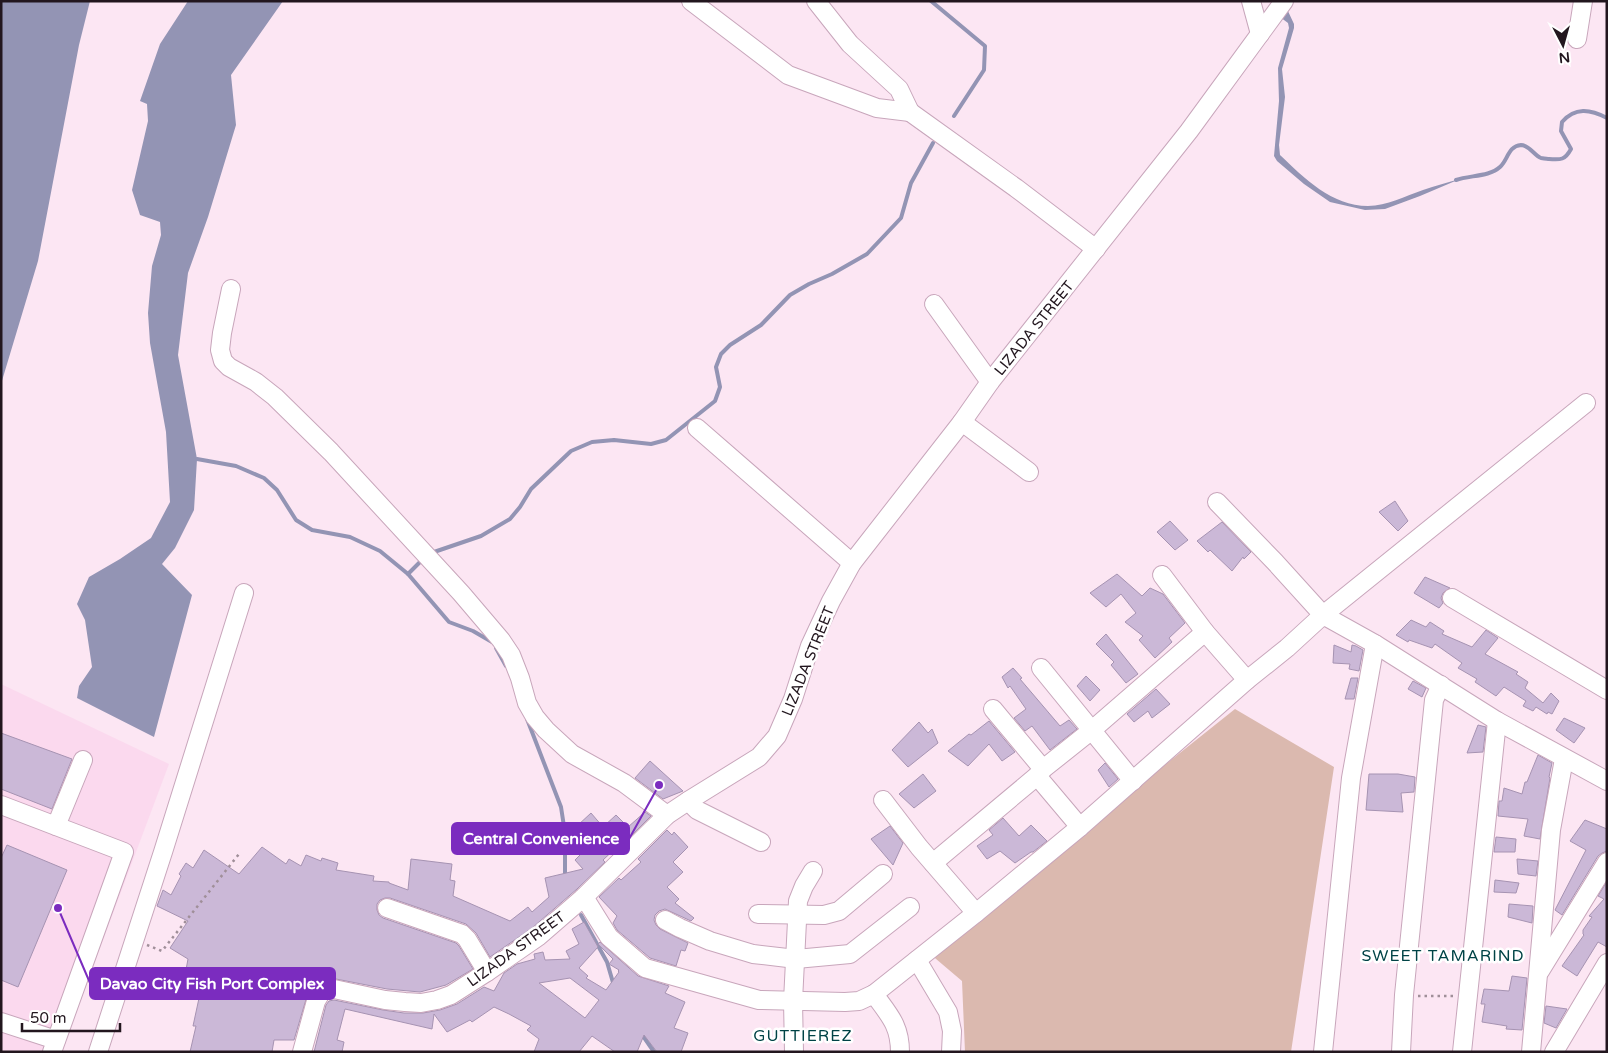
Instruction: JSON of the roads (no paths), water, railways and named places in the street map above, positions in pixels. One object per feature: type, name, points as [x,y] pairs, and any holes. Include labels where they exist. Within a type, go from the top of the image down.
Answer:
[{"type":"street","points":[[690,1],[788,76],[877,108],[910,112],[1016,188],[1096,249]]},
{"type":"street","points":[[816,1],[850,44],[899,89],[910,112]]},
{"type":"street","points":[[1251,1],[1260,34]]},
{"type":"street","name":"LIZADA STREET","points":[[302,1052],[316,1001],[322,991],[334,989],[385,1000],[421,1002],[437,1000],[451,995],[539,936],[584,898],[667,815],[759,757],[777,736],[793,700],[810,646],[831,601],[852,564],[962,422],[990,382],[1189,132],[1284,1]]},
{"type":"street","points":[[1577,39],[1583,1]]},
{"type":"street","points":[[231,289],[220,350],[223,361],[229,367],[256,382],[275,397],[317,438],[461,593],[501,640],[511,655],[527,702],[535,717],[546,730],[572,754],[624,783],[667,815]]},
{"type":"street","points":[[934,304],[990,382]]},
{"type":"street","points":[[584,898],[609,937],[645,968],[759,1000],[852,1002],[874,994],[1080,827],[1323,615],[1586,403]]},
{"type":"street","points":[[962,422],[1029,472]]},
{"type":"street","points":[[697,428],[852,564]]},
{"type":"street","points":[[1217,502],[1323,615],[1375,644],[1497,721],[1607,781]]},
{"type":"street","points":[[1162,576],[1205,632],[1248,680]]},
{"type":"street","points":[[98,1052],[244,593]]},
{"type":"street","points":[[1452,598],[1607,690]]},
{"type":"street","points":[[933,863],[1092,730],[1205,632]]},
{"type":"street","points":[[1323,1052],[1352,778],[1375,644]]},
{"type":"street","points":[[1041,668],[1133,781]]},
{"type":"street","points":[[1401,1052],[1404,995],[1434,700],[1441,685]]},
{"type":"street","points":[[993,709],[1080,827]]},
{"type":"street","points":[[1462,1052],[1497,721]]},
{"type":"street","points":[[1531,1052],[1551,830],[1564,759]]},
{"type":"street","points":[[56,826],[83,760]]},
{"type":"street","points":[[884,800],[933,863],[976,913]]},
{"type":"street","points":[[688,801],[697,810],[761,842]]},
{"type":"street","points":[[1,805],[124,852],[54,1046],[1,1022]]},
{"type":"street","points":[[1538,974],[1607,862]]},
{"type":"street","points":[[794,1052],[793,1001],[798,900],[813,872]]},
{"type":"street","points":[[758,914],[824,915],[839,911],[883,874]]},
{"type":"street","points":[[665,920],[710,940],[752,954],[796,959],[850,954],[910,907]]},
{"type":"street","points":[[387,908],[462,934],[487,972]]},
{"type":"street","points":[[917,960],[948,1012],[952,1031],[950,1052]]},
{"type":"street","points":[[1554,1052],[1607,963]]},
{"type":"street","points":[[874,994],[892,1019],[900,1037],[900,1052]]},
{"type":"water","points":[[1,1],[90,1],[79,45],[38,261],[1,384]]},
{"type":"water","points":[[188,1],[283,1],[231,75],[236,125],[208,217],[188,273],[178,355],[197,459],[194,510],[175,548],[162,564],[192,595],[154,737],[77,698],[79,686],[92,667],[85,620],[77,604],[89,577],[151,538],[170,502],[166,432],[150,343],[148,313],[152,266],[161,235],[160,222],[140,215],[132,190],[148,121],[147,104],[140,101],[160,44]]},
{"type":"water","points":[[1287,9],[1294,28],[1282,69],[1285,97],[1279,145],[1280,155],[1320,189],[1331,196],[1355,205],[1375,206],[1460,179],[1385,209],[1365,210],[1330,202],[1304,184],[1277,161],[1274,156],[1279,101],[1278,68],[1289,28],[1288,23],[1280,17]]},
{"type":"waterway","points":[[931,1],[985,46],[984,70],[954,116]]},
{"type":"waterway","points":[[1456,180],[1496,170],[1503,164],[1513,148],[1521,145],[1524,145],[1541,158],[1562,158],[1571,149],[1561,131],[1562,122],[1567,117],[1577,112],[1589,111],[1607,118]]},
{"type":"waterway","points":[[434,552],[481,536],[510,519],[531,489],[571,451],[592,442],[614,440],[651,444],[666,440],[715,401],[720,387],[716,367],[721,354],[730,345],[761,325],[790,295],[867,254],[901,218],[911,183],[933,143]]},
{"type":"waterway","points":[[197,459],[236,466],[264,478],[277,490],[296,520],[312,530],[350,537],[380,551],[408,574],[449,622],[473,631],[492,642]]},
{"type":"waterway","points":[[408,574],[422,560]]},
{"type":"waterway","points":[[496,648],[506,666]]},
{"type":"waterway","points":[[527,719],[561,807],[565,833],[565,877]]},
{"type":"waterway","points":[[581,915],[607,962],[614,986]]},
{"type":"waterway","points":[[641,1033],[654,1052]]},
{"type":"place","name":"Central Convenience","points":[[659,785]]},
{"type":"place","name":"Davao City Fish Port Complex","points":[[58,908]]},
{"type":"district","name":"SWEET TAMARIND","points":[[1443,956]]},
{"type":"district","name":"GUTTIEREZ","points":[[803,1036]]}]
